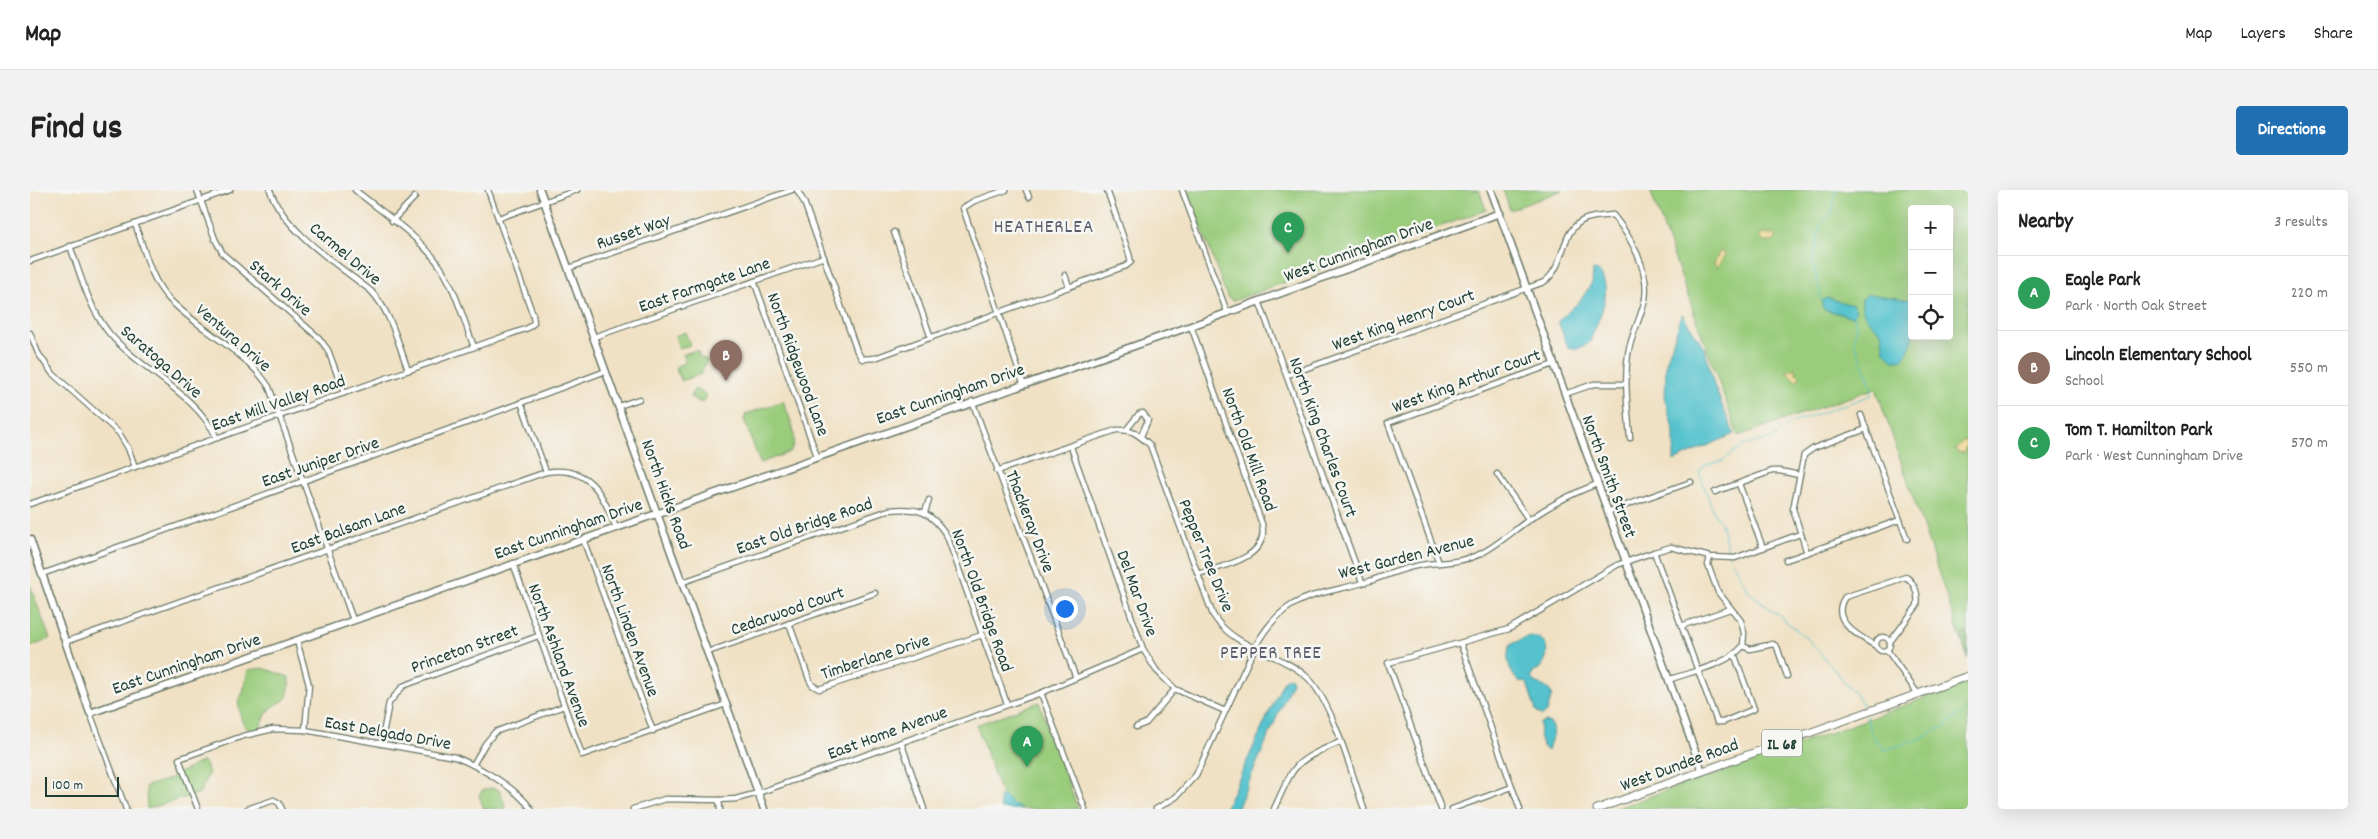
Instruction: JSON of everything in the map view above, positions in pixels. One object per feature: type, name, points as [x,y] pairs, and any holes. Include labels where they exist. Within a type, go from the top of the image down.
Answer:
[{"type":"main road","name":"West Dundee Road","points":[[1597,809],[1968,676]]},
{"type":"street","name":"Stark Drive","points":[[197,190],[215,239],[223,254],[325,345],[344,393]]},
{"type":"street","points":[[30,261],[230,190]]},
{"type":"street","name":"Carmel Drive","points":[[270,190],[277,207],[289,222],[381,302],[408,370]]},
{"type":"street","points":[[356,190],[438,262],[451,287],[474,347]]},
{"type":"street","points":[[488,190],[499,218],[577,190]]},
{"type":"street","name":"North Hicks Road","points":[[540,190],[764,809]]},
{"type":"street","name":"Russet Way","points":[[569,268],[791,190]]},
{"type":"street","points":[[797,190],[804,202],[857,351],[862,359],[875,358],[1126,266],[1131,262],[1106,190]]},
{"type":"street","points":[[1006,190],[974,201],[963,208],[1023,383]]},
{"type":"street","points":[[1026,190],[1029,197]]},
{"type":"street","points":[[1182,190],[1227,312]]},
{"type":"street","name":"North Smith Street","points":[[1491,190],[1702,772]]},
{"type":"street","points":[[392,221],[415,197]]},
{"type":"street","name":"West Cunningham Drive","points":[[1227,312],[1500,213]]},
{"type":"street","name":"West King Henry Court","points":[[1288,375],[1544,282],[1553,275],[1557,268],[1568,235],[1575,226],[1585,219],[1613,215],[1631,239],[1645,284],[1644,302],[1628,354],[1626,384]]},
{"type":"street","name":"East Mill Valley Road","points":[[30,504],[528,328],[534,323],[533,315],[499,218]]},
{"type":"street","name":"Ventura Drive","points":[[136,224],[154,275],[167,297],[262,378],[272,393],[353,620]]},
{"type":"street","points":[[894,232],[931,338]]},
{"type":"street","name":"Saratoga Drive","points":[[70,246],[92,307],[100,321],[121,346],[204,414],[217,438]]},
{"type":"street","name":"East Farmgate Lane","points":[[594,337],[824,257]]},
{"type":"street","points":[[1065,275],[1070,288]]},
{"type":"street","name":"North Ridgewood Lane","points":[[754,281],[817,456]]},
{"type":"street","name":"North King Charles Court","points":[[1259,301],[1288,375],[1362,582]]},
{"type":"street","name":"East Cunningham Drive","points":[[90,713],[1227,312]]},
{"type":"street","name":"North Old Mill Road","points":[[1191,326],[1263,528],[1260,545],[1254,553],[1198,574]]},
{"type":"street","points":[[30,333],[38,353],[52,373],[121,436],[135,467]]},
{"type":"street","name":"West King Arthur Court","points":[[1439,563],[1388,422],[1554,364]]},
{"type":"street","name":"East Juniper Drive","points":[[42,574],[472,422],[606,371]]},
{"type":"street","points":[[1565,394],[1594,384],[1626,384],[1630,438]]},
{"type":"street","points":[[619,406],[639,399]]},
{"type":"street","name":"Thackeray Drive","points":[[972,401],[1076,678]]},
{"type":"street","points":[[521,402],[546,472]]},
{"type":"street","points":[[997,471],[1116,430],[1127,429],[1141,436],[1148,420],[1142,414],[1138,414],[1127,429]]},
{"type":"street","points":[[1861,415],[1907,539]]},
{"type":"street","points":[[1807,553],[1794,509],[1802,460],[1808,451],[1866,429]]},
{"type":"street","name":"Pepper Tree Drive","points":[[1141,436],[1150,445],[1217,620],[1236,640],[1288,665],[1308,677],[1327,702],[1364,809]]},
{"type":"street","name":"Del Mar Drive","points":[[1071,447],[1143,649],[1156,670],[1175,689],[1225,711]]},
{"type":"street","points":[[1714,492],[1772,471],[1780,470],[1799,475]]},
{"type":"street","name":"East Balsam Lane","points":[[65,642],[546,472],[568,472],[580,475],[591,482],[603,496],[616,528]]},
{"type":"street","points":[[1497,474],[1529,520]]},
{"type":"street","points":[[1607,512],[1691,482]]},
{"type":"street","name":"West Garden Avenue","points":[[1156,809],[1176,797],[1191,783],[1200,769],[1254,649],[1265,628],[1281,612],[1299,601],[1323,592],[1402,570],[1462,560],[1480,553],[1554,503],[1597,484]]},
{"type":"street","points":[[1740,484],[1763,548]]},
{"type":"street","points":[[925,512],[929,500]]},
{"type":"street","name":"East Old Bridge Road","points":[[683,582],[889,510],[907,508],[925,512]]},
{"type":"street","name":"North Old Bridge Road","points":[[925,512],[938,520],[947,536],[1007,704]]},
{"type":"street","points":[[1786,560],[1900,520]]},
{"type":"street","points":[[1441,809],[1388,663],[1460,645],[1516,626],[1603,573],[1625,562],[1654,552],[1672,547],[1710,557],[1735,558],[1800,534]]},
{"type":"street","name":"North Linden Avenue","points":[[583,539],[653,731]]},
{"type":"street","points":[[30,540],[90,713],[126,809]]},
{"type":"street","points":[[1654,552],[1717,722],[1723,722],[1754,709],[1735,656]]},
{"type":"street","points":[[1668,680],[1735,656],[1743,646],[1744,633],[1741,621],[1730,609],[1711,577],[1708,565],[1710,557]]},
{"type":"street","name":"North Ashland Avenue","points":[[513,563],[582,755],[653,731]]},
{"type":"street","points":[[1906,576],[1914,583],[1918,600],[1917,606],[1890,642],[1887,650],[1880,651],[1876,646],[1850,630],[1840,613],[1840,605],[1845,597],[1906,576]]},
{"type":"street","name":"Cedarwood Court","points":[[708,652],[875,593]]},
{"type":"street","points":[[1681,626],[1730,609]]},
{"type":"street","name":"Timberlane Drive","points":[[789,623],[812,686],[819,690],[982,635]]},
{"type":"street","name":"Princeton Street","points":[[381,744],[389,702],[403,686],[538,636]]},
{"type":"street","points":[[1876,646],[1878,639],[1882,637],[1890,642]]},
{"type":"street","points":[[297,641],[305,664],[309,685],[306,730]]},
{"type":"street","points":[[1743,646],[1750,649],[1773,644],[1777,648],[1787,676]]},
{"type":"street","points":[[1460,645],[1520,809]]},
{"type":"street","name":"East Home Avenue","points":[[633,809],[665,799],[736,799],[758,793],[1041,693],[1143,649]]},
{"type":"street","points":[[1887,650],[1918,694]]},
{"type":"street","points":[[1136,727],[1146,723],[1175,689]]},
{"type":"street","points":[[1041,693],[1085,809]]},
{"type":"street","points":[[653,731],[726,704]]},
{"type":"street","points":[[473,765],[485,744],[495,732],[564,706]]},
{"type":"street","name":"East Delgado Drive","points":[[198,809],[179,759],[243,736],[274,729],[306,730],[455,757],[473,765],[520,797],[531,809]]},
{"type":"street","points":[[901,742],[924,809]]},
{"type":"street","points":[[1274,809],[1292,770],[1297,764],[1308,756],[1340,742]]},
{"type":"street","points":[[1452,809],[1512,786]]},
{"type":"street","points":[[719,800],[720,809]]},
{"type":"street","points":[[247,809],[270,801],[278,801],[282,809]]},
{"type":"green space","points":[[1188,190],[1479,190],[1486,210],[1233,301],[1227,297]]},
{"type":"green space","points":[[1503,190],[1563,190],[1510,210]]},
{"type":"green space","points":[[1650,190],[1968,190],[1968,632],[1960,636],[1876,388],[1738,436]]},
{"type":"green space","points":[[685,332],[690,345],[679,349],[675,336]]},
{"type":"green space","points":[[697,350],[700,357],[707,360],[701,374],[681,381],[675,367],[686,362],[683,354]]},
{"type":"green space","points":[[695,389],[706,395],[702,403],[690,397]]},
{"type":"green space","points":[[783,401],[794,433],[793,446],[790,452],[760,463],[744,419],[746,414]]},
{"type":"green space","points":[[30,585],[50,639],[30,647]]},
{"type":"green space","points":[[1968,632],[1968,659],[1960,636]]},
{"type":"green space","points":[[263,668],[289,677],[289,687],[284,700],[268,712],[256,732],[246,727],[242,721],[238,701],[243,693],[248,670]]},
{"type":"green space","points":[[1968,682],[1968,809],[1615,809],[1706,776],[1710,777]]},
{"type":"green space","points":[[1039,702],[1078,809],[1007,809],[976,725]]},
{"type":"green space","points":[[203,761],[209,772],[200,793],[147,809],[146,786],[166,780]]},
{"type":"green space","points":[[492,788],[499,790],[506,806],[505,809],[484,809],[479,795],[483,790]]},
{"type":"sand","points":[[1762,234],[1773,234],[1777,237],[1773,242],[1764,242],[1759,238]]},
{"type":"sand","points":[[1720,251],[1725,254],[1717,268],[1714,263]]},
{"type":"sand","points":[[1795,368],[1796,373],[1800,375],[1797,382],[1786,372]]},
{"type":"sand","points":[[1964,440],[1968,444],[1963,453],[1958,452],[1955,449]]},
{"type":"water","points":[[1593,270],[1598,271],[1603,279],[1605,296],[1603,306],[1590,342],[1578,349],[1568,347],[1558,321],[1580,301],[1592,283]]},
{"type":"water","points":[[1868,294],[1908,299],[1908,340],[1912,340],[1910,347],[1901,360],[1893,360],[1884,351],[1881,332],[1864,314],[1862,299]]},
{"type":"water","points":[[1827,298],[1853,305],[1856,310],[1854,316],[1847,316],[1824,309],[1822,301]]},
{"type":"water","points":[[1682,314],[1705,349],[1714,385],[1734,434],[1674,461],[1674,432],[1665,400],[1666,363]]},
{"type":"water","points":[[1529,636],[1537,637],[1542,641],[1546,645],[1547,651],[1543,663],[1533,673],[1531,678],[1552,694],[1547,712],[1542,716],[1536,711],[1527,683],[1516,679],[1508,661],[1508,652],[1512,644]]},
{"type":"water","points":[[1290,677],[1292,682],[1237,809],[1225,809],[1284,680]]},
{"type":"water","points":[[1545,721],[1550,723],[1552,727],[1552,737],[1548,751],[1542,745],[1539,735],[1540,723]]},
{"type":"water","points":[[1004,796],[1012,804],[1022,809],[1001,809],[999,797]]},
{"type":"waterway","points":[[1822,301],[1813,263],[1821,223],[1832,213],[1836,190],[1834,190]]},
{"type":"waterway","points":[[1730,557],[1721,523],[1714,513],[1699,472],[1705,465],[1722,461],[1742,446],[1771,439],[1789,424],[1872,395],[1872,388],[1854,340],[1856,328],[1854,316]]},
{"type":"waterway","points":[[1732,561],[1749,592],[1807,638],[1861,701],[1864,710]]},
{"type":"waterway","points":[[1866,716],[1872,735],[1884,750],[1915,741],[1945,726],[1968,708]]},
{"type":"place","name":"Tom T. Hamilton Park","points":[[1288,253]]},
{"type":"place","name":"Lincoln Elementary School","points":[[726,381]]},
{"type":"place","name":"Eagle Park","points":[[1027,767]]},
{"type":"district","name":"HEATHERLEA","points":[[1044,225]]},
{"type":"district","name":"PEPPER TREE","points":[[1271,651]]}]
